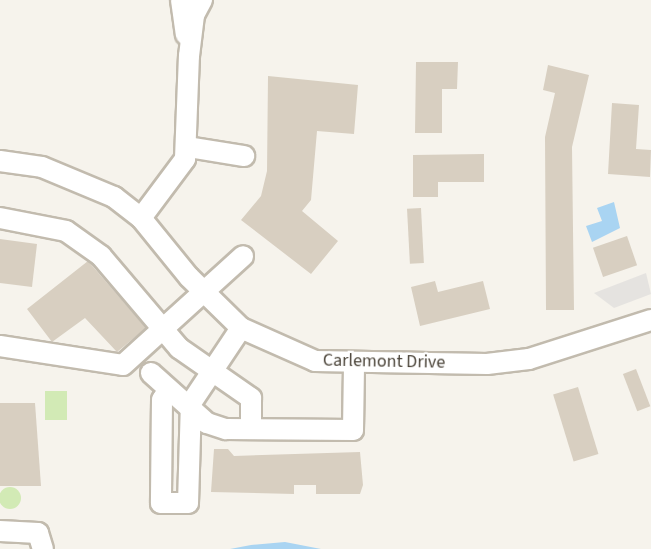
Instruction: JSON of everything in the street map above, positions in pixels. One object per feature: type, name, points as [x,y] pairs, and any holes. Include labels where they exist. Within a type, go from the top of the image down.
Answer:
[{"type":"street","points":[[181,0],[189,56]]},
{"type":"street","points":[[141,218],[170,184],[188,147],[189,56],[194,15],[202,0]]},
{"type":"street","points":[[188,147],[244,156]]},
{"type":"street","name":"Carlemont Drive","points":[[0,161],[79,179],[141,218],[202,291],[241,328],[282,351],[354,364],[529,359],[651,320]]},
{"type":"street","points":[[0,218],[66,231],[87,245],[161,330],[212,376],[252,398],[251,429]]},
{"type":"street","points":[[0,346],[123,365],[243,256]]},
{"type":"street","points":[[167,392],[162,400],[161,503],[188,503],[191,410],[241,328]]},
{"type":"street","points":[[152,373],[167,392],[207,423],[251,429],[353,430],[354,364]]},
{"type":"street","points":[[0,531],[38,533],[43,549]]},
{"type":"green space","points":[[45,391],[67,391],[67,420],[45,420]]},
{"type":"green space","points":[[10,487],[18,490],[21,498],[18,506],[10,509],[2,506],[-1,498],[2,490]]},
{"type":"shaded area","points":[[646,273],[651,294],[614,308],[594,293]]},
{"type":"water","points":[[614,202],[620,228],[592,242],[586,226],[602,221],[597,208]]},
{"type":"water","points":[[285,542],[321,549],[230,549],[251,545]]},
{"type":"building","points":[[416,62],[458,62],[457,89],[442,89],[442,133],[415,133]]},
{"type":"building","points":[[548,65],[589,75],[572,147],[574,310],[546,310],[545,137],[555,93],[543,90]]},
{"type":"building","points":[[268,76],[358,85],[354,134],[317,131],[311,200],[302,211],[338,241],[311,274],[241,220],[261,196],[267,171]]},
{"type":"building","points":[[612,103],[639,105],[636,149],[651,150],[650,177],[608,174]]},
{"type":"building","points":[[484,154],[484,182],[438,182],[438,197],[413,197],[413,155]]},
{"type":"building","points":[[421,208],[424,263],[410,264],[407,209]]},
{"type":"building","points":[[627,236],[637,265],[603,277],[593,248]]},
{"type":"building","points":[[0,239],[37,244],[32,287],[0,283]]},
{"type":"building","points":[[88,261],[146,328],[117,352],[85,318],[52,342],[27,309]]},
{"type":"building","points":[[435,281],[438,292],[483,281],[490,309],[420,326],[411,287]]},
{"type":"building","points":[[636,369],[650,406],[637,411],[623,374]]},
{"type":"building","points":[[578,387],[598,454],[574,462],[553,395]]},
{"type":"building","points":[[0,403],[35,403],[41,486],[0,486]]},
{"type":"building","points":[[214,449],[228,449],[234,456],[360,452],[363,485],[360,494],[316,494],[316,485],[294,485],[294,494],[211,492]]}]
